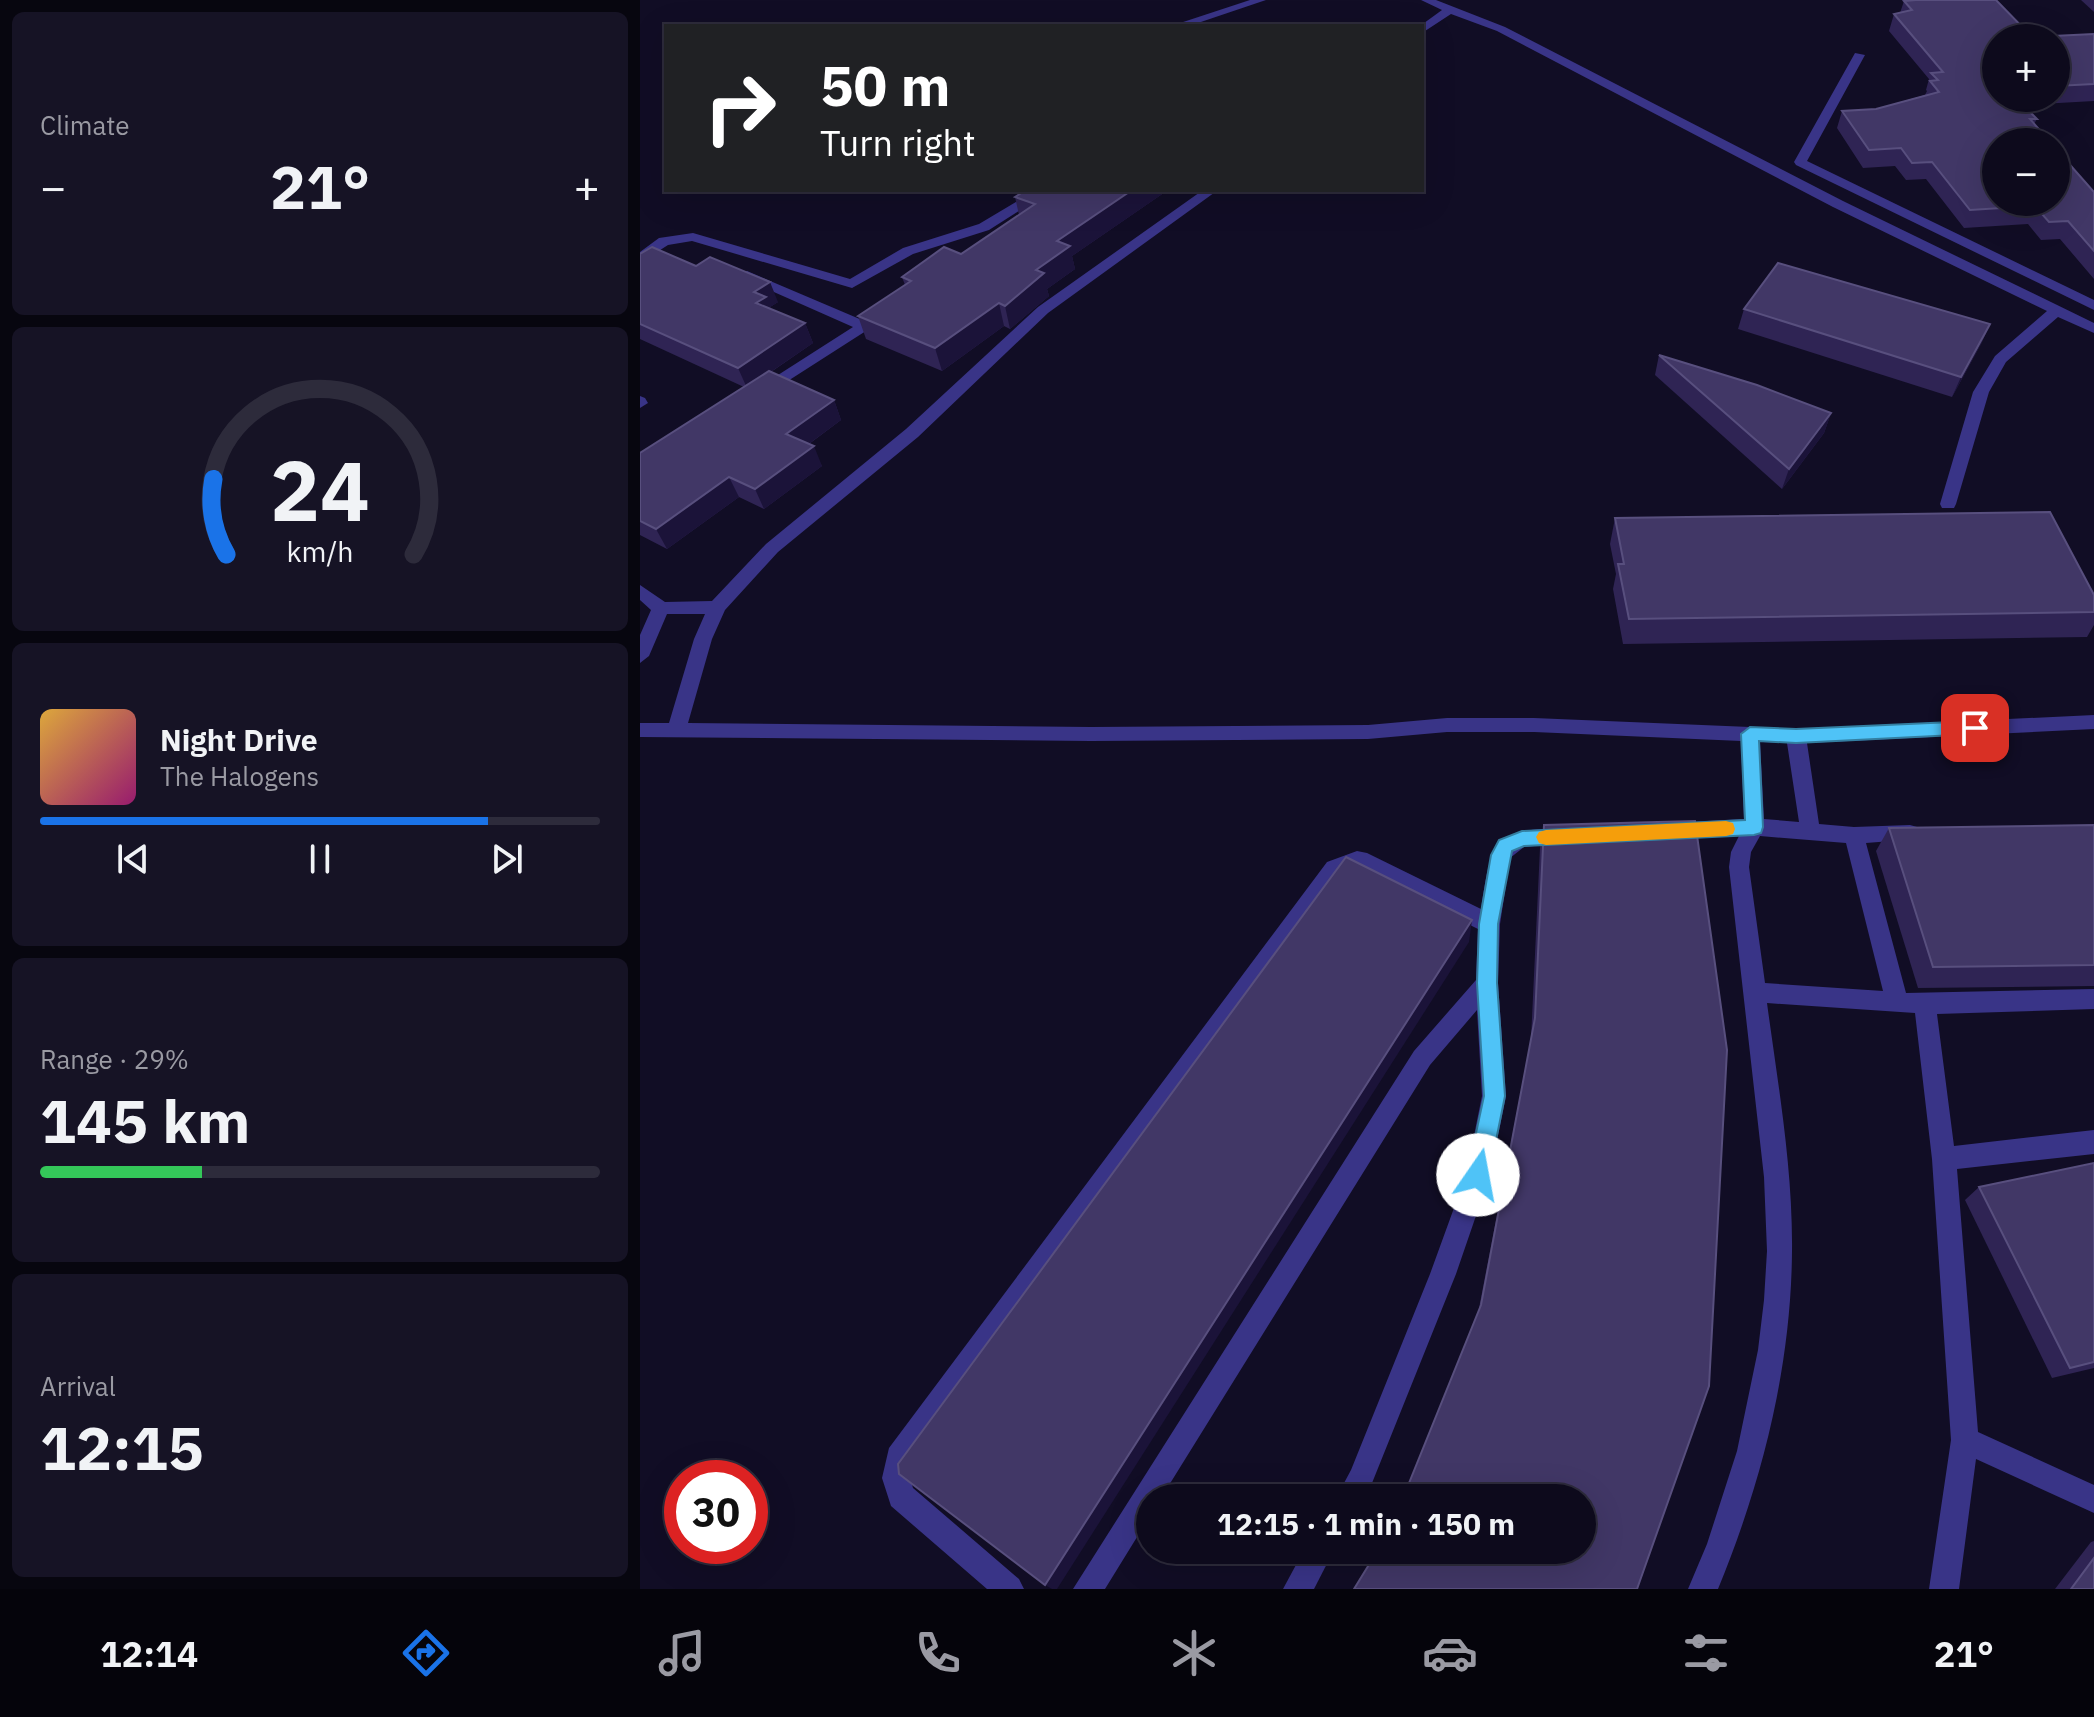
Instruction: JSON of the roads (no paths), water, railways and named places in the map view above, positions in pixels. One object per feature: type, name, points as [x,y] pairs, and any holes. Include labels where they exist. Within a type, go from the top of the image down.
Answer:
[{"type":"street","points":[[1183,24],[1261,0]]},
{"type":"street","points":[[1426,0],[1501,29],[1565,60],[1838,204],[2094,329]]},
{"type":"street","points":[[1424,29],[1449,10]]},
{"type":"street","points":[[1859,55],[1800,162],[2094,306]]},
{"type":"street","points":[[640,259],[664,241],[693,237],[852,284],[908,251],[984,227],[1042,192]]},
{"type":"street","points":[[676,730],[703,639],[717,607],[772,548],[912,433],[1043,310],[1208,192]]},
{"type":"street","points":[[730,268],[864,326]]},
{"type":"street","points":[[746,402],[864,326],[899,297]]},
{"type":"street","points":[[1948,504],[1981,392],[2000,359],[2056,311]]},
{"type":"street","points":[[640,591],[661,608],[717,607]]},
{"type":"street","points":[[640,656],[661,608]]},
{"type":"street","points":[[640,730],[1245,733],[1368,732],[1447,725],[1534,725],[1796,736],[2094,722]]},
{"type":"street","points":[[1703,1589],[1748,1467],[1765,1383],[1777,1288],[1778,1206],[1739,867],[1741,852],[1754,827],[1750,734]]},
{"type":"street","points":[[1796,736],[1810,830]]},
{"type":"street","points":[[1646,832],[1754,827],[1854,835],[1929,833]]},
{"type":"street","points":[[1358,1484],[1443,1274],[1478,1175],[1494,1096],[1487,983],[1489,924],[1500,855],[1506,846],[1522,838],[1584,835]]},
{"type":"street","points":[[1854,835],[1897,1002]]},
{"type":"street","points":[[1009,1589],[901,1496],[896,1478],[899,1458],[1334,868],[1357,860],[1367,862],[1489,924]]},
{"type":"street","points":[[1088,1589],[1422,1058],[1487,983]]},
{"type":"street","points":[[1755,992],[1925,1004],[2094,999]]},
{"type":"street","points":[[1925,1004],[1944,1159],[1965,1440],[1944,1589]]},
{"type":"street","points":[[1944,1159],[2094,1142]]},
{"type":"street","points":[[1965,1440],[2094,1499]]},
{"type":"street","points":[[1298,1589],[1312,1564]]}]
